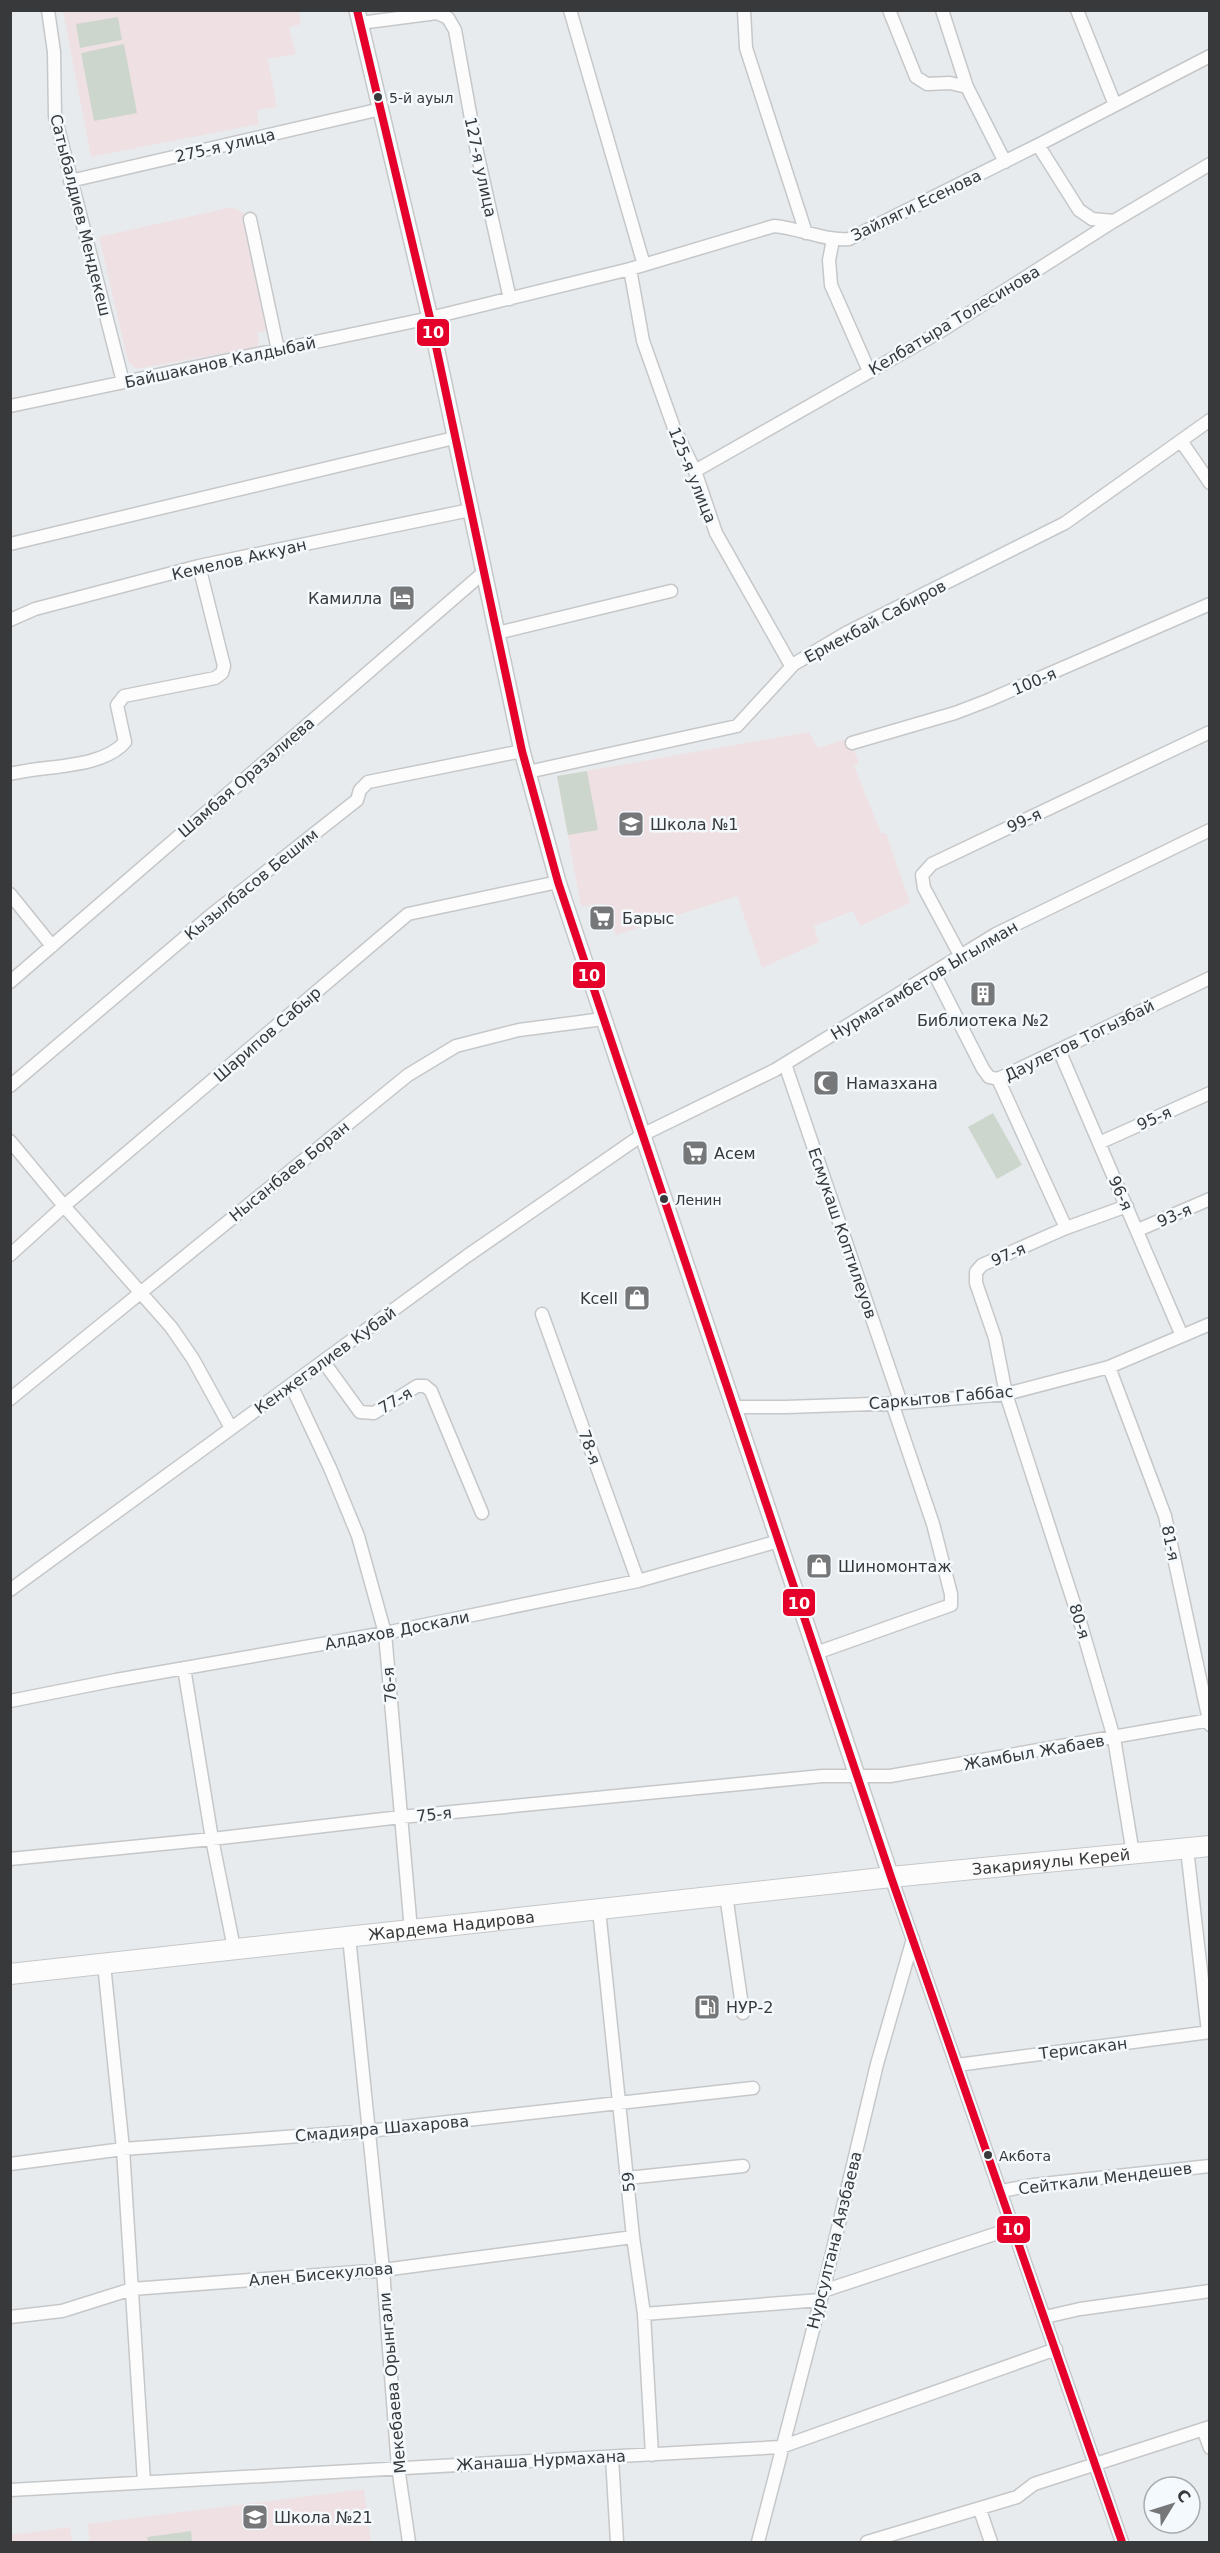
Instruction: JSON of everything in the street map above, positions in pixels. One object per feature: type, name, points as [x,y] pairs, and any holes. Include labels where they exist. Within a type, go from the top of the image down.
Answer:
[{"type":"highway","name":"Закарияулы Керей","points":[[891,1877],[1209,1846]]},
{"type":"highway","name":"Жардема Надирова","points":[[10,1974],[891,1877]]},
{"type":"street","name":"Сатыбалдиев Мендекеш","points":[[48,10],[54,52],[55,116],[123,382]]},
{"type":"street","points":[[570,10],[644,265]]},
{"type":"street","points":[[744,10],[746,48],[806,233]]},
{"type":"street","points":[[889,10],[916,77],[927,84],[950,82],[967,87]]},
{"type":"street","points":[[942,10],[967,87],[1005,162]]},
{"type":"street","points":[[1077,10],[1115,105]]},
{"type":"street","name":"127-я улица","points":[[359,17],[437,13],[448,18],[455,30],[477,152],[510,299]]},
{"type":"street","points":[[359,17],[430,318],[522,751],[558,882],[891,1877],[1122,2542]]},
{"type":"street","name":"Зайляги Есенова","points":[[430,318],[630,269],[774,226],[791,227],[833,240],[849,239],[1005,162],[1209,56]]},
{"type":"street","name":"275-я улица","points":[[70,181],[381,109]]},
{"type":"street","points":[[1038,145],[1079,210],[1092,219],[1114,221]]},
{"type":"street","name":"Келбатыра Толесинова","points":[[695,471],[941,331],[1114,221],[1209,164]]},
{"type":"street","points":[[250,219],[278,350]]},
{"type":"street","points":[[833,240],[829,260],[831,285],[869,371]]},
{"type":"street","name":"125-я улица","points":[[630,269],[643,341],[674,428],[695,471],[716,533],[789,662],[794,664]]},
{"type":"street","name":"Байшаканов Калдыбай","points":[[10,406],[430,318]]},
{"type":"street","name":"Ермекбай Сабиров","points":[[528,772],[737,726],[794,664],[848,632],[1065,523],[1209,420]]},
{"type":"street","points":[[10,544],[454,438]]},
{"type":"street","points":[[1181,441],[1209,483]]},
{"type":"street","name":"Кемелов Аккуан","points":[[10,620],[35,609],[200,566],[470,510]]},
{"type":"street","points":[[10,774],[101,759],[120,748],[125,742],[117,705],[124,696],[215,678],[222,673],[224,666],[200,566]]},
{"type":"street","name":"Шамбая Оразалиева","points":[[10,982],[483,573]]},
{"type":"street","points":[[497,633],[671,591]]},
{"type":"street","name":"100-я","points":[[852,743],[955,713],[989,700],[1209,604]]},
{"type":"street","name":"99-я","points":[[960,955],[924,888],[922,875],[932,864],[1209,732]]},
{"type":"street","name":"Кызылбасов Бешим","points":[[10,1086],[210,916],[357,800],[360,790],[368,782],[522,751]]},
{"type":"street","name":"Нурмагамбетов Ыгылман","points":[[642,1135],[785,1064],[996,934],[1209,830]]},
{"type":"street","name":"Шарипов Сабыр","points":[[10,1255],[64,1206],[408,914],[558,882]]},
{"type":"street","points":[[10,894],[52,946]]},
{"type":"street","name":"Даулетов Тогызбай","points":[[934,973],[983,1069],[989,1077],[998,1079],[1209,978]]},
{"type":"street","name":"Нысанбаев Боран","points":[[10,1399],[408,1075],[456,1046],[519,1030],[603,1019]]},
{"type":"street","name":"96-я","points":[[1059,1050],[1182,1336]]},
{"type":"street","name":"Есмукаш Коптилеуов","points":[[785,1064],[896,1403],[933,1524],[951,1594],[951,1605],[816,1653]]},
{"type":"street","points":[[998,1079],[1066,1228]]},
{"type":"street","name":"95-я","points":[[1099,1143],[1209,1093]]},
{"type":"street","name":"Кенжегалиев Кубай","points":[[10,1590],[467,1256],[642,1135]]},
{"type":"street","points":[[10,1141],[171,1327],[193,1359],[231,1428]]},
{"type":"street","name":"93-я","points":[[1138,1230],[1209,1199]]},
{"type":"street","name":"97-я","points":[[1006,1394],[995,1338],[976,1283],[976,1272],[982,1265],[1066,1228],[1127,1206]]},
{"type":"street","name":"78-я","points":[[542,1314],[638,1581]]},
{"type":"street","name":"Саркытов Габбас","points":[[733,1407],[896,1403],[1006,1394],[1110,1367],[1209,1324]]},
{"type":"street","name":"77-я","points":[[323,1362],[360,1412],[367,1414],[375,1413],[417,1386],[424,1386],[431,1391],[482,1513]]},
{"type":"street","name":"81-я","points":[[1110,1367],[1165,1516],[1209,1722]]},
{"type":"street","name":"76-я","points":[[291,1385],[330,1467],[358,1536],[385,1634],[411,1930]]},
{"type":"street","name":"80-я","points":[[1006,1394],[1082,1625],[1114,1738],[1133,1854]]},
{"type":"street","name":"Алдахов Доскали","points":[[10,1701],[184,1668],[385,1634],[638,1581],[779,1541]]},
{"type":"street","points":[[184,1668],[212,1839],[234,1948]]},
{"type":"street","name":"Жамбыл Жабаев","points":[[858,1777],[890,1776],[1209,1722]]},
{"type":"street","name":"75-я","points":[[10,1859],[401,1817],[822,1776],[858,1777]]},
{"type":"street","points":[[1186,1849],[1209,2032]]},
{"type":"street","points":[[726,1895],[743,2013]]},
{"type":"street","name":"59","points":[[599,1910],[633,2237],[644,2314],[652,2454]]},
{"type":"street","name":"Мекебаева Орынгали","points":[[349,1937],[383,2270],[399,2467],[409,2542]]},
{"type":"street","name":"Нурсултана Аязбаева","points":[[758,2542],[878,2064],[914,1939]]},
{"type":"street","points":[[104,1964],[123,2149],[144,2482]]},
{"type":"street","name":"Терисакан","points":[[957,2065],[1209,2032]]},
{"type":"street","name":"Смадияра Шахарова","points":[[10,2164],[123,2149],[368,2131],[753,2088]]},
{"type":"street","points":[[627,2178],[744,2166]]},
{"type":"street","name":"Сейткали Мендешев","points":[[1001,2191],[1033,2185],[1209,2166]]},
{"type":"street","points":[[644,2314],[821,2295],[1013,2228]]},
{"type":"street","name":"Ален Бисекулова","points":[[10,2317],[62,2311],[132,2289],[383,2270],[633,2237]]},
{"type":"street","points":[[1045,2317],[1080,2309],[1209,2291]]},
{"type":"street","name":"Жанаша Нурмахана","points":[[10,2490],[781,2447],[1056,2349]]},
{"type":"street","points":[[867,2542],[980,2510],[1017,2497],[1034,2484],[1206,2428],[1209,2448]]},
{"type":"street","points":[[612,2457],[617,2542]]},
{"type":"street","points":[[980,2510],[991,2542]]},
{"type":"shaded area","points":[[63,11],[299,11],[301,24],[289,28],[296,54],[268,59],[277,107],[257,110],[259,124],[91,157]]},
{"type":"shaded area","points":[[118,17],[122,40],[80,48],[76,24]]},
{"type":"shaded area","points":[[124,44],[137,113],[94,121],[81,53]]},
{"type":"shaded area","points":[[232,207],[247,215],[272,329],[257,333],[259,342],[257,347],[136,369],[128,361],[99,237]]},
{"type":"shaded area","points":[[809,732],[818,748],[849,738],[859,763],[854,766],[881,833],[886,833],[910,903],[860,926],[853,911],[814,926],[819,942],[762,968],[737,896],[616,935],[603,903],[581,907],[557,776]]},
{"type":"shaded area","points":[[587,771],[598,830],[568,835],[557,776]]},
{"type":"shaded area","points":[[993,1113],[1022,1165],[997,1179],[968,1127]]},
{"type":"shaded area","name":"Школа №21","points":[[364,2489],[371,2542],[90,2542],[87,2524]]},
{"type":"shaded area","points":[[70,2527],[72,2542],[11,2542],[11,2535]]},
{"type":"shaded area","points":[[191,2531],[192,2542],[148,2542],[147,2537]]},
{"type":"transit line","name":"10","points":[[357,10],[430,318],[522,751],[558,882],[891,1877],[1122,2542]]},
{"type":"place","name":"5-й ауыл","points":[[378,97]]},
{"type":"place","name":"Камилла","points":[[402,598]]},
{"type":"place","name":"Школа №1","points":[[631,824]]},
{"type":"place","name":"Барыс","points":[[602,918]]},
{"type":"place","name":"Библиотека №2","points":[[983,994]]},
{"type":"place","name":"Намазхана","points":[[826,1083]]},
{"type":"place","name":"Асем","points":[[695,1153]]},
{"type":"place","name":"Ленин","points":[[664,1199]]},
{"type":"place","name":"Kcell","points":[[637,1298]]},
{"type":"place","name":"Шиномонтаж","points":[[819,1566]]},
{"type":"place","name":"НУР-2","points":[[707,2007]]},
{"type":"place","name":"Акбота","points":[[988,2155]]},
{"type":"place","name":"Школа №21","points":[[255,2517]]}]
